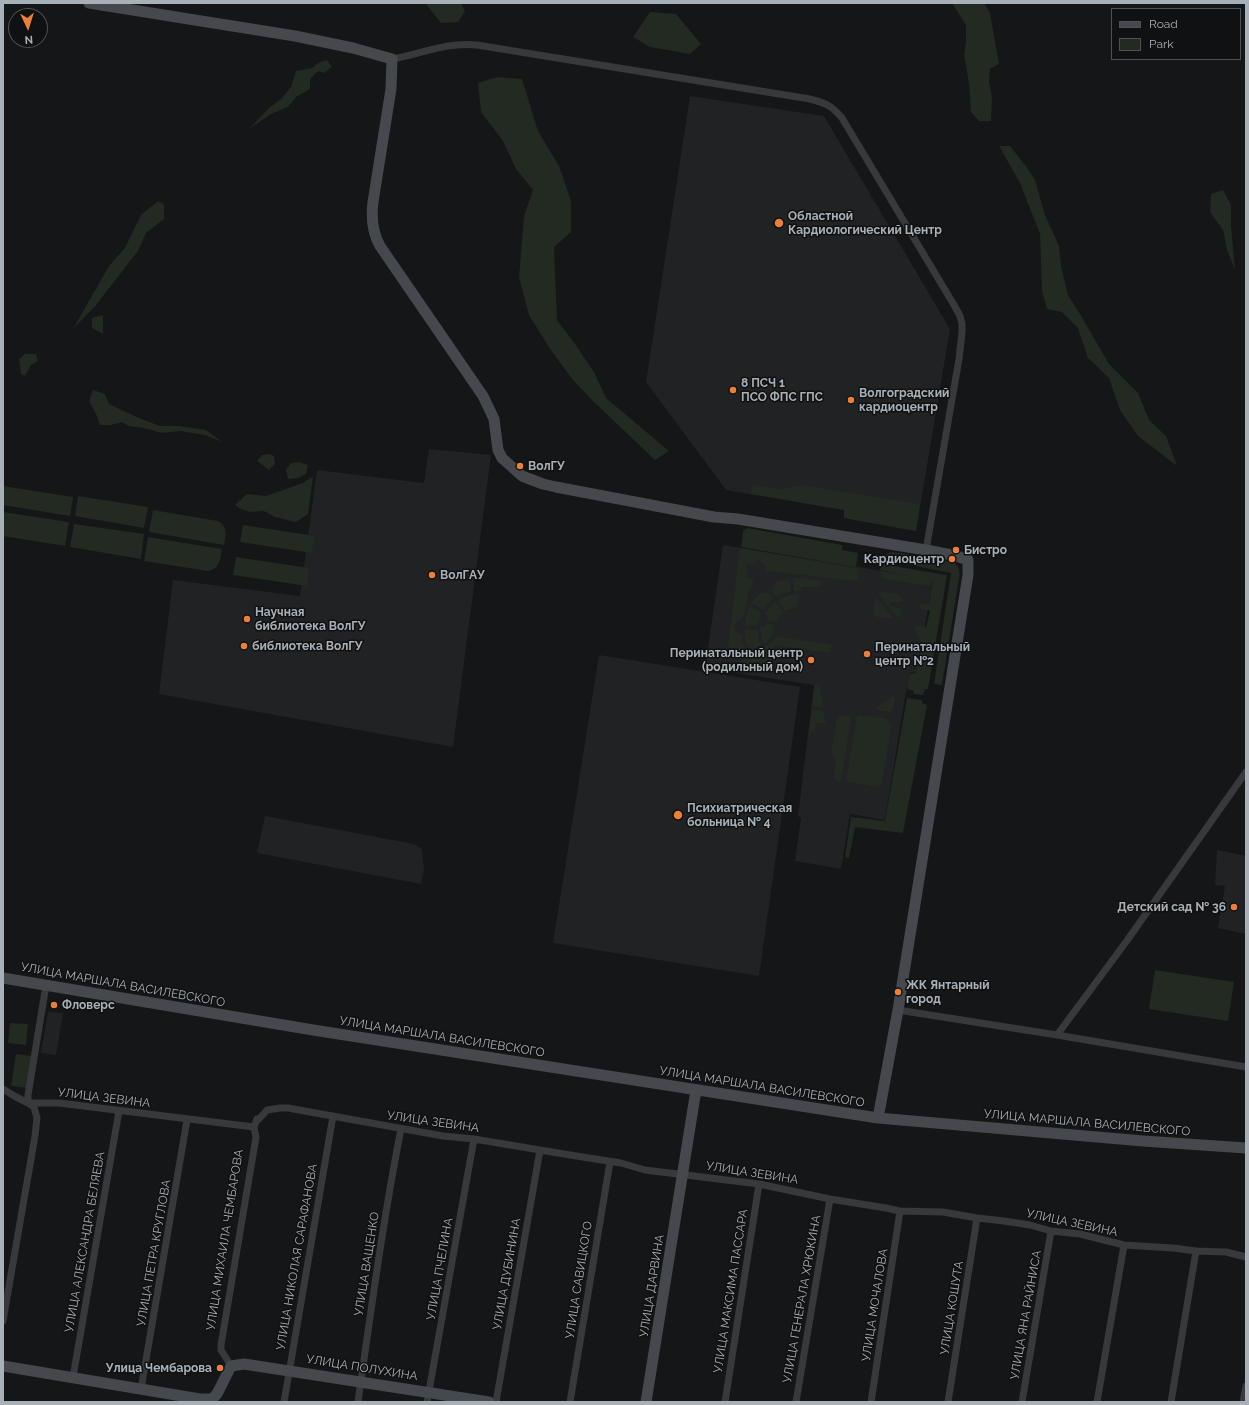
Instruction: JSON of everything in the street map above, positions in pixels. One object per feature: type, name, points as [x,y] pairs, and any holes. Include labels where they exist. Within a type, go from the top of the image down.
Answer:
[{"type":"street","points":[[89,3],[295,36],[353,48],[392,59],[445,46],[466,44],[477,45],[810,99],[822,102],[834,108],[842,118],[954,305],[960,316],[962,324],[958,359],[926,550],[738,519],[714,517],[556,487],[522,476],[509,465],[502,458],[498,450],[494,419],[483,396],[383,250],[374,234],[372,219],[373,202],[391,89],[392,59]]},
{"type":"street","name":"УЛИЦА МАРШАЛА ВАСИЛЕВСКОГО","points":[[878,1118],[898,1010],[969,570],[968,560],[957,556],[926,550]]},
{"type":"street","points":[[1057,1035],[1126,942],[1246,772]]},
{"type":"street","name":"УЛИЦА МАРШАЛА ВАСИЛЕВСКОГО","points":[[3,978],[320,1031],[878,1118],[1143,1141],[1246,1148]]},
{"type":"street","points":[[3,1321],[35,1136],[36,1118],[34,1108],[28,1103],[46,985]]},
{"type":"street","points":[[898,1010],[1246,1067]]},
{"type":"street","name":"УЛИЦА ЗЕВИНА","points":[[3,1089],[28,1103],[59,1103],[187,1120],[254,1127],[257,1119],[259,1119],[267,1110],[280,1108],[443,1136],[474,1139],[621,1163],[644,1170],[759,1184],[830,1199],[900,1210],[942,1212],[1018,1223],[1051,1231],[1080,1234],[1124,1245],[1226,1252],[1246,1257]]},
{"type":"street","name":"УЛИЦА ДАРВИНА","points":[[646,1402],[696,1090]]},
{"type":"street","name":"УЛИЦА АЛЕКСАНДРА БЕЛЯЕВА","points":[[73,1378],[119,1111]]},
{"type":"street","name":"УЛИЦА НИКОЛАЯ САРАФАНОВА","points":[[284,1402],[332,1116]]},
{"type":"street","name":"УЛИЦА ПЕТРА КРУГЛОВА","points":[[141,1389],[187,1120]]},
{"type":"street","name":"УЛИЦА МИХАИЛА ЧЕМБАРОВА","points":[[231,1366],[221,1350],[221,1345],[256,1137],[254,1127]]},
{"type":"street","name":"УЛИЦА ВАЩЕНКО","points":[[358,1402],[388,1200],[401,1129]]},
{"type":"street","name":"УЛИЦА ПЧЕЛИНА","points":[[428,1397],[474,1139]]},
{"type":"street","name":"УЛИЦА ДУБИНИНА","points":[[496,1402],[540,1150]]},
{"type":"street","name":"УЛИЦА САВИЦКОГО","points":[[570,1402],[610,1162]]},
{"type":"street","name":"УЛИЦА МАКСИМА ПАССАРА","points":[[724,1402],[759,1184]]},
{"type":"street","name":"УЛИЦА ГЕНЕРАЛА ХРЮКИНА","points":[[796,1402],[830,1199]]},
{"type":"street","name":"УЛИЦА МОЧАЛОВА","points":[[871,1402],[900,1210]]},
{"type":"street","name":"УЛИЦА КОШУТА","points":[[948,1402],[977,1218]]},
{"type":"street","name":"УЛИЦА ЯНА РАЙНИСА","points":[[1022,1402],[1051,1231]]},
{"type":"street","points":[[1097,1402],[1124,1245]]},
{"type":"street","points":[[1171,1402],[1196,1251]]},
{"type":"street","name":"УЛИЦА ПОЛУХИНА","points":[[231,1366],[252,1364],[361,1381],[428,1397],[489,1402]]},
{"type":"street","points":[[3,1366],[210,1400],[217,1394],[231,1366]]},
{"type":"street","points":[[1243,1402],[1246,1386]]},
{"type":"shaded area","name":"Областной Кардиологический Центр","points":[[690,96],[824,116],[950,329],[916,531],[844,518],[844,510],[726,490],[646,382]]},
{"type":"shaded area","points":[[429,449],[491,455],[453,747],[159,694],[173,580],[300,596],[317,470],[424,483]]},
{"type":"shaded area","points":[[723,545],[933,579],[917,672],[909,673],[885,820],[850,814],[841,869],[795,861],[801,818],[798,816],[814,685],[705,668]]},
{"type":"shaded area","name":"Психиатрическая больница № 4","points":[[599,655],[800,687],[759,976],[553,943]]},
{"type":"shaded area","points":[[265,816],[414,844],[422,849],[424,870],[421,884],[257,853]]},
{"type":"shaded area","name":"Детский сад № 36","points":[[1217,850],[1246,856],[1246,934],[1218,928],[1225,886],[1215,885]]},
{"type":"shaded area","points":[[48,1012],[63,1013],[56,1055],[41,1053]]},
{"type":"green space","points":[[425,3],[461,3],[465,11],[458,22],[441,23]]},
{"type":"green space","points":[[952,3],[984,3],[990,13],[999,64],[990,69],[989,82],[992,96],[991,121],[979,121],[971,112],[969,83],[964,55],[966,25]]},
{"type":"green space","points":[[650,12],[676,14],[701,44],[690,54],[650,47],[633,37]]},
{"type":"green space","points":[[327,60],[332,67],[324,73],[318,71],[310,79],[310,89],[296,97],[288,107],[271,114],[249,129],[269,108],[281,99],[291,87],[296,71],[312,68],[318,63]]},
{"type":"green space","points":[[497,77],[522,79],[538,131],[559,166],[571,201],[571,232],[554,247],[557,320],[594,372],[606,398],[669,451],[655,460],[573,380],[550,349],[529,315],[519,277],[524,216],[533,190],[516,169],[503,141],[481,112],[478,83]]},
{"type":"green space","points":[[999,146],[1010,146],[1035,180],[1045,215],[1059,246],[1061,266],[1068,295],[1109,364],[1138,393],[1149,420],[1166,436],[1177,466],[1138,436],[1120,410],[1109,378],[1088,358],[1078,328],[1062,312],[1047,309],[1042,291],[1040,234],[1020,183]]},
{"type":"green space","points":[[1223,190],[1231,205],[1231,225],[1235,270],[1227,250],[1223,230],[1210,212],[1211,194]]},
{"type":"green space","points":[[158,201],[164,204],[164,219],[146,233],[138,251],[96,305],[73,329],[109,266],[125,248],[141,215]]},
{"type":"green space","points":[[103,315],[103,334],[92,328],[92,318]]},
{"type":"green space","points":[[25,354],[36,354],[38,361],[31,365],[25,376],[21,374],[19,359]]},
{"type":"green space","points":[[93,390],[105,394],[109,404],[139,418],[160,426],[179,426],[206,430],[222,442],[205,435],[180,431],[162,433],[129,426],[122,422],[111,425],[100,425],[89,401]]},
{"type":"green space","points":[[270,454],[274,456],[275,464],[269,470],[257,461],[262,455]]},
{"type":"green space","points":[[299,462],[308,465],[306,474],[298,478],[288,479],[286,470],[291,463]]},
{"type":"green space","points":[[313,476],[308,514],[296,522],[275,517],[264,511],[250,512],[235,505],[247,494],[266,496],[303,483]]},
{"type":"green space","points":[[752,485],[780,489],[802,485],[920,504],[916,531],[844,518],[844,510],[751,494]]},
{"type":"green space","points":[[3,486],[73,497],[70,516],[3,505]]},
{"type":"green space","points":[[78,496],[148,507],[144,528],[75,516]]},
{"type":"green space","points":[[153,510],[218,521],[225,528],[226,534],[224,545],[149,532]]},
{"type":"green space","points":[[3,512],[69,522],[65,546],[3,536]]},
{"type":"green space","points":[[74,524],[144,534],[141,559],[70,547]]},
{"type":"green space","points":[[243,525],[315,536],[312,553],[240,542]]},
{"type":"green space","points":[[747,528],[842,545],[842,550],[858,553],[856,567],[741,547],[743,531]]},
{"type":"green space","points":[[148,537],[222,549],[220,560],[215,568],[208,571],[144,561]]},
{"type":"green space","points":[[740,548],[859,569],[858,579],[854,581],[778,572],[765,573],[767,570],[766,566],[760,562],[760,560],[755,560],[755,562],[748,564],[746,568],[748,569],[746,575],[749,579],[751,578],[754,580],[748,592],[747,604],[742,619],[737,621],[734,626],[737,633],[741,635],[742,642],[747,653],[736,659],[736,657],[727,656]]},
{"type":"green space","points":[[892,552],[913,555],[911,565],[882,561],[886,554]]},
{"type":"green space","points":[[917,556],[953,562],[958,566],[960,572],[942,685],[934,684],[951,573],[915,566]]},
{"type":"green space","points":[[236,557],[309,568],[307,586],[233,575]]},
{"type":"green space","points":[[881,564],[947,575],[928,689],[925,689],[923,695],[913,694],[914,691],[907,689],[909,674],[916,673],[922,644],[915,631],[915,625],[926,627],[930,611],[920,608],[920,604],[929,604],[933,580],[931,586],[884,579],[880,571],[913,577],[880,570]]},
{"type":"green space","points":[[789,578],[791,592],[783,593],[776,597],[772,591],[774,588],[774,583]]},
{"type":"green space","points":[[793,578],[822,581],[818,587],[801,587],[801,591],[794,591]]},
{"type":"green space","points":[[761,592],[769,593],[773,598],[763,610],[751,603]]},
{"type":"green space","points":[[885,592],[899,594],[902,598],[903,601],[900,602],[888,602],[891,606],[901,609],[902,614],[899,619],[878,593]]},
{"type":"green space","points":[[800,594],[797,607],[785,611],[778,600],[785,596]]},
{"type":"green space","points":[[876,597],[894,619],[875,616],[873,612]]},
{"type":"green space","points":[[775,602],[783,612],[775,622],[768,620],[765,613]]},
{"type":"green space","points":[[750,606],[761,613],[758,625],[745,626],[746,615]]},
{"type":"green space","points":[[767,623],[774,625],[772,635],[765,644],[762,639],[760,627],[765,626]]},
{"type":"green space","points":[[744,629],[758,630],[761,645],[750,652],[746,643]]},
{"type":"green space","points":[[776,636],[832,645],[830,653],[775,645],[771,667],[765,669],[739,665],[739,662],[774,641]]},
{"type":"green space","points":[[815,684],[820,687],[823,707],[812,706]]},
{"type":"green space","points":[[895,695],[891,712],[880,711],[876,708]]},
{"type":"green space","points":[[907,698],[922,700],[922,703],[927,705],[903,833],[855,827],[849,858],[845,857],[851,817],[885,821]]},
{"type":"green space","points":[[812,710],[823,711],[826,723],[816,724],[815,730],[809,733]]},
{"type":"green space","points":[[842,715],[850,716],[851,718],[841,782],[837,782],[834,776],[836,758],[831,752],[837,719]]},
{"type":"green space","points":[[857,715],[885,718],[891,725],[882,782],[881,785],[875,787],[846,781]]},
{"type":"green space","points":[[1155,970],[1234,982],[1228,1021],[1149,1009]]},
{"type":"green space","points":[[10,1023],[28,1024],[26,1045],[8,1043]]},
{"type":"green space","points":[[16,1054],[32,1056],[27,1088],[11,1086]]},
{"type":"place","name":"Областной Кардиологический Центр","points":[[779,223]]},
{"type":"place","name":"8 ПСЧ 1 ПСО ФПС ГПС","points":[[733,390]]},
{"type":"place","name":"Волгоградский кардиоцентр","points":[[851,400]]},
{"type":"place","name":"ВолГУ","points":[[520,466]]},
{"type":"place","name":"Бистро","points":[[956,550]]},
{"type":"place","name":"Кардиоцентр","points":[[952,559]]},
{"type":"place","name":"ВолГАУ","points":[[432,575]]},
{"type":"place","name":"Научная библиотека ВолГУ","points":[[247,619]]},
{"type":"place","name":"библиотека ВолГУ","points":[[244,646]]},
{"type":"place","name":"Перинатальный центр №2","points":[[867,654]]},
{"type":"place","name":"Перинатальный центр (родильный дом)","points":[[811,660]]},
{"type":"place","name":"Психиатрическая больница № 4","points":[[678,815]]},
{"type":"place","name":"Детский сад № 36","points":[[1234,907]]},
{"type":"place","name":"ЖК Янтарный город","points":[[898,992]]},
{"type":"place","name":"Фловерс","points":[[54,1005]]},
{"type":"place","name":"Улица Чембарова","points":[[220,1368]]}]
